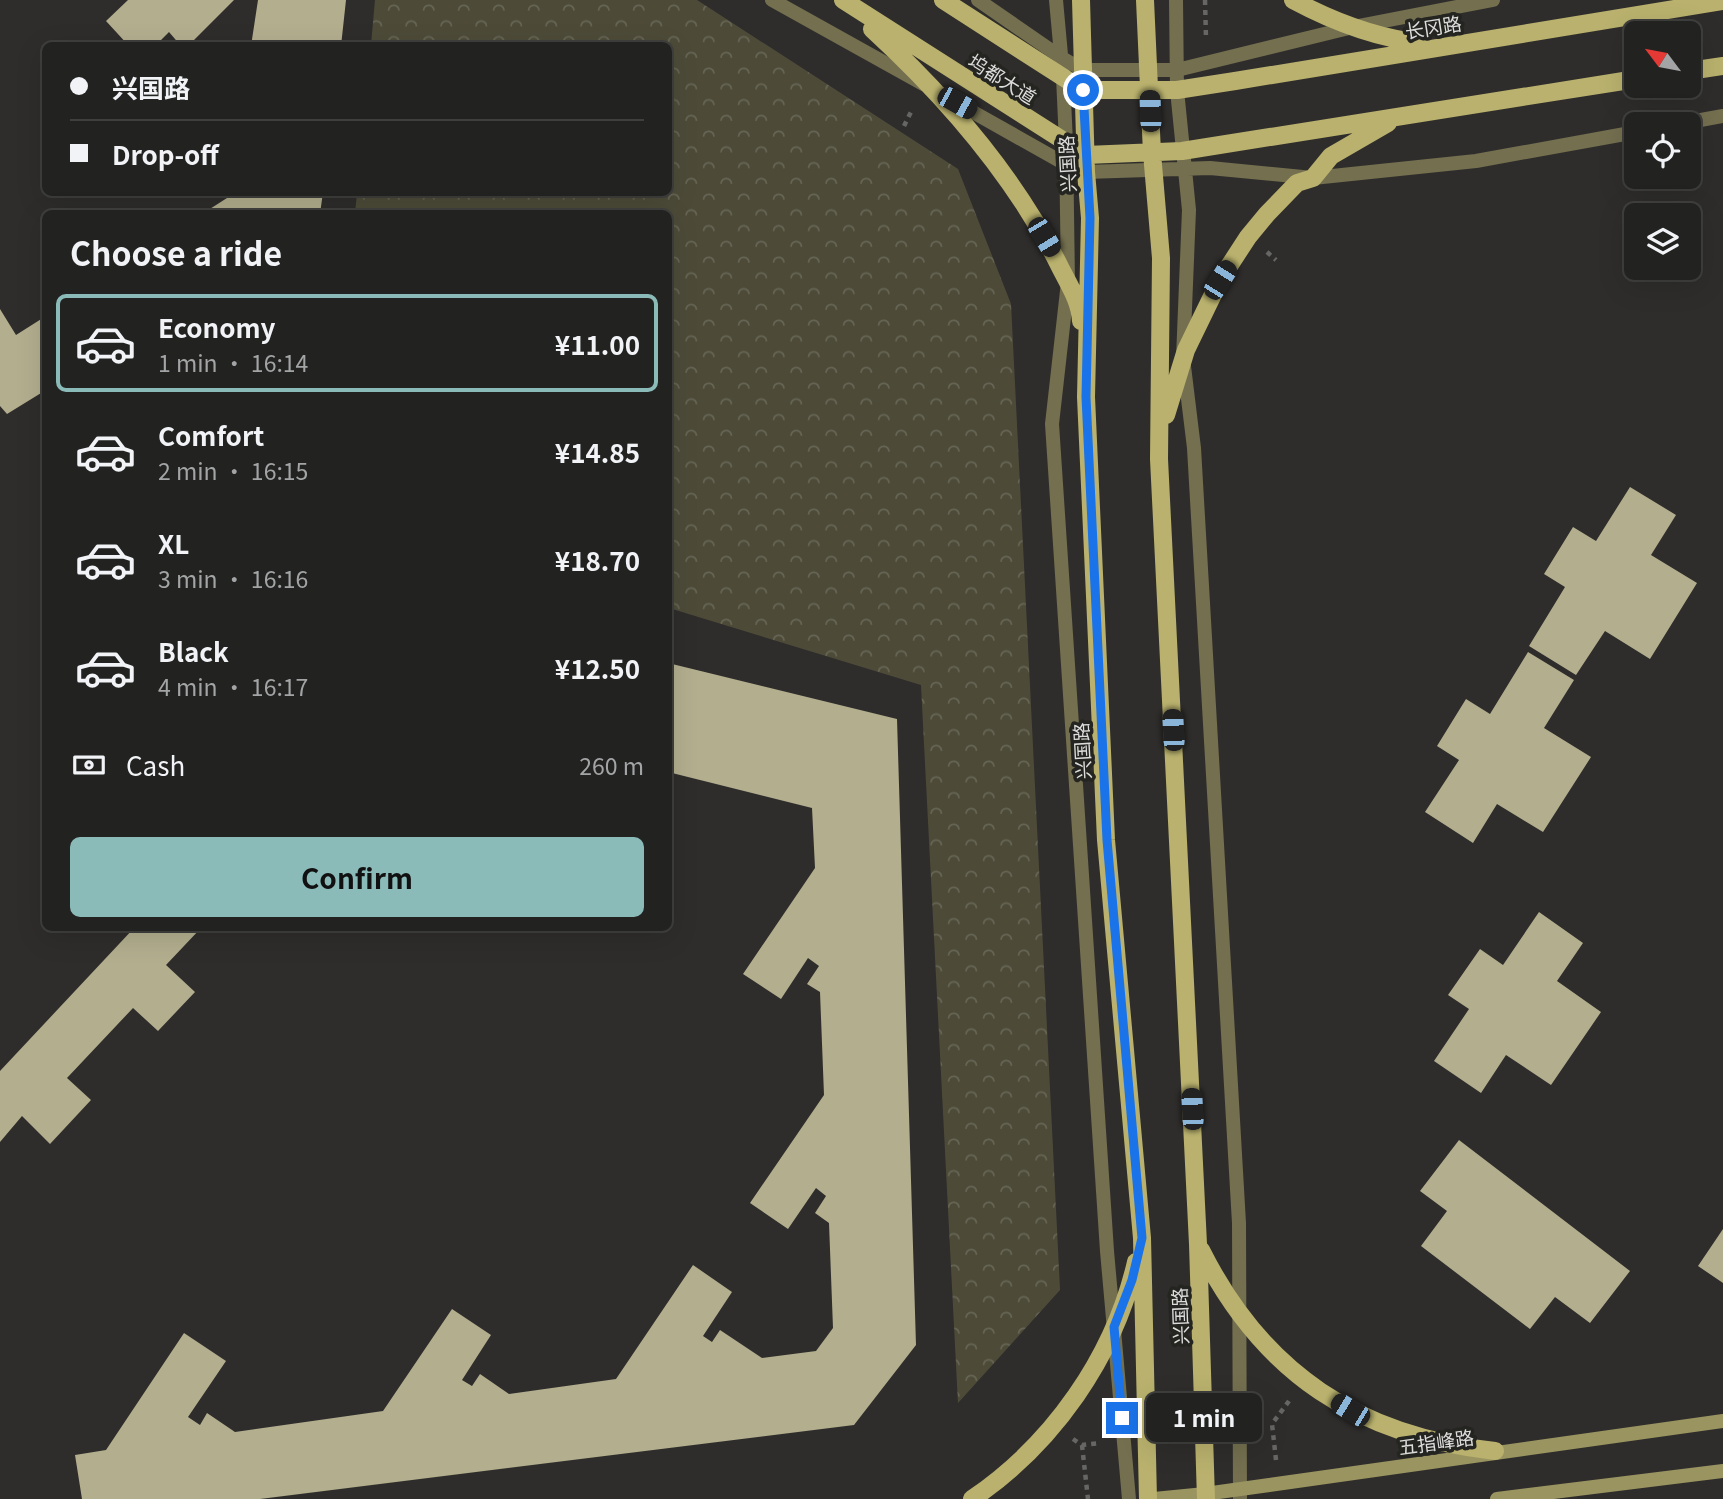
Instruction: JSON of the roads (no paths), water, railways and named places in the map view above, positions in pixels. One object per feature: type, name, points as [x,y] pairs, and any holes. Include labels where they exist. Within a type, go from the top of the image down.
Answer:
[{"type":"main road","points":[[837,0],[904,58],[934,90],[985,150],[1021,200],[1053,252],[1080,306],[1086,397]]},
{"type":"main road","name":"坞都大道","points":[[843,0],[1066,143],[1086,163]]},
{"type":"main road","name":"坞都大道","points":[[943,0],[1083,90]]},
{"type":"main road","name":"兴国路","points":[[1082,0],[1083,90],[1090,218],[1086,397],[1107,840],[1142,1238],[1148,1499]]},
{"type":"main road","name":"兴国路","points":[[1145,0],[1147,70],[1161,258],[1159,459],[1199,1244],[1205,1496]]},
{"type":"main road","points":[[1293,0],[1353,27],[1402,41],[1443,45]]},
{"type":"main road","name":"长冈路","points":[[1149,91],[1177,90],[1723,1]]},
{"type":"main road","points":[[1701,69],[1723,66]]},
{"type":"main road","points":[[1086,163],[1183,160],[1407,114],[1624,81]]},
{"type":"main road","points":[[1083,90],[1149,91]]},
{"type":"main road","points":[[1159,459],[1164,422],[1182,358],[1220,280],[1240,248],[1267,214],[1297,183],[1313,178],[1331,156],[1368,133],[1407,114]]},
{"type":"main road","points":[[972,1499],[1020,1460],[1049,1430],[1087,1378],[1114,1327],[1132,1280],[1142,1238]]},
{"type":"main road","points":[[1199,1244],[1216,1278],[1239,1314],[1288,1366],[1318,1390],[1350,1410],[1420,1439],[1495,1451]]},
{"type":"main road","name":"五指峰路","points":[[1154,1499],[1240,1494],[1495,1451],[1723,1420]]},
{"type":"main road","points":[[1497,1499],[1723,1471]]},
{"type":"street","points":[[772,0],[1067,164],[1086,163]]},
{"type":"street","points":[[978,0],[1083,70],[1177,71],[1353,27],[1493,0]]},
{"type":"street","points":[[1056,0],[1062,58],[1067,164],[1068,282],[1052,424],[1114,1327],[1129,1499]]},
{"type":"street","points":[[1176,0],[1177,90],[1189,210],[1182,358],[1194,448],[1239,1223],[1240,1494]]},
{"type":"street","points":[[1701,120],[1723,116]]},
{"type":"street","points":[[1183,160],[1210,168],[1313,178],[1476,161],[1624,134]]}]
